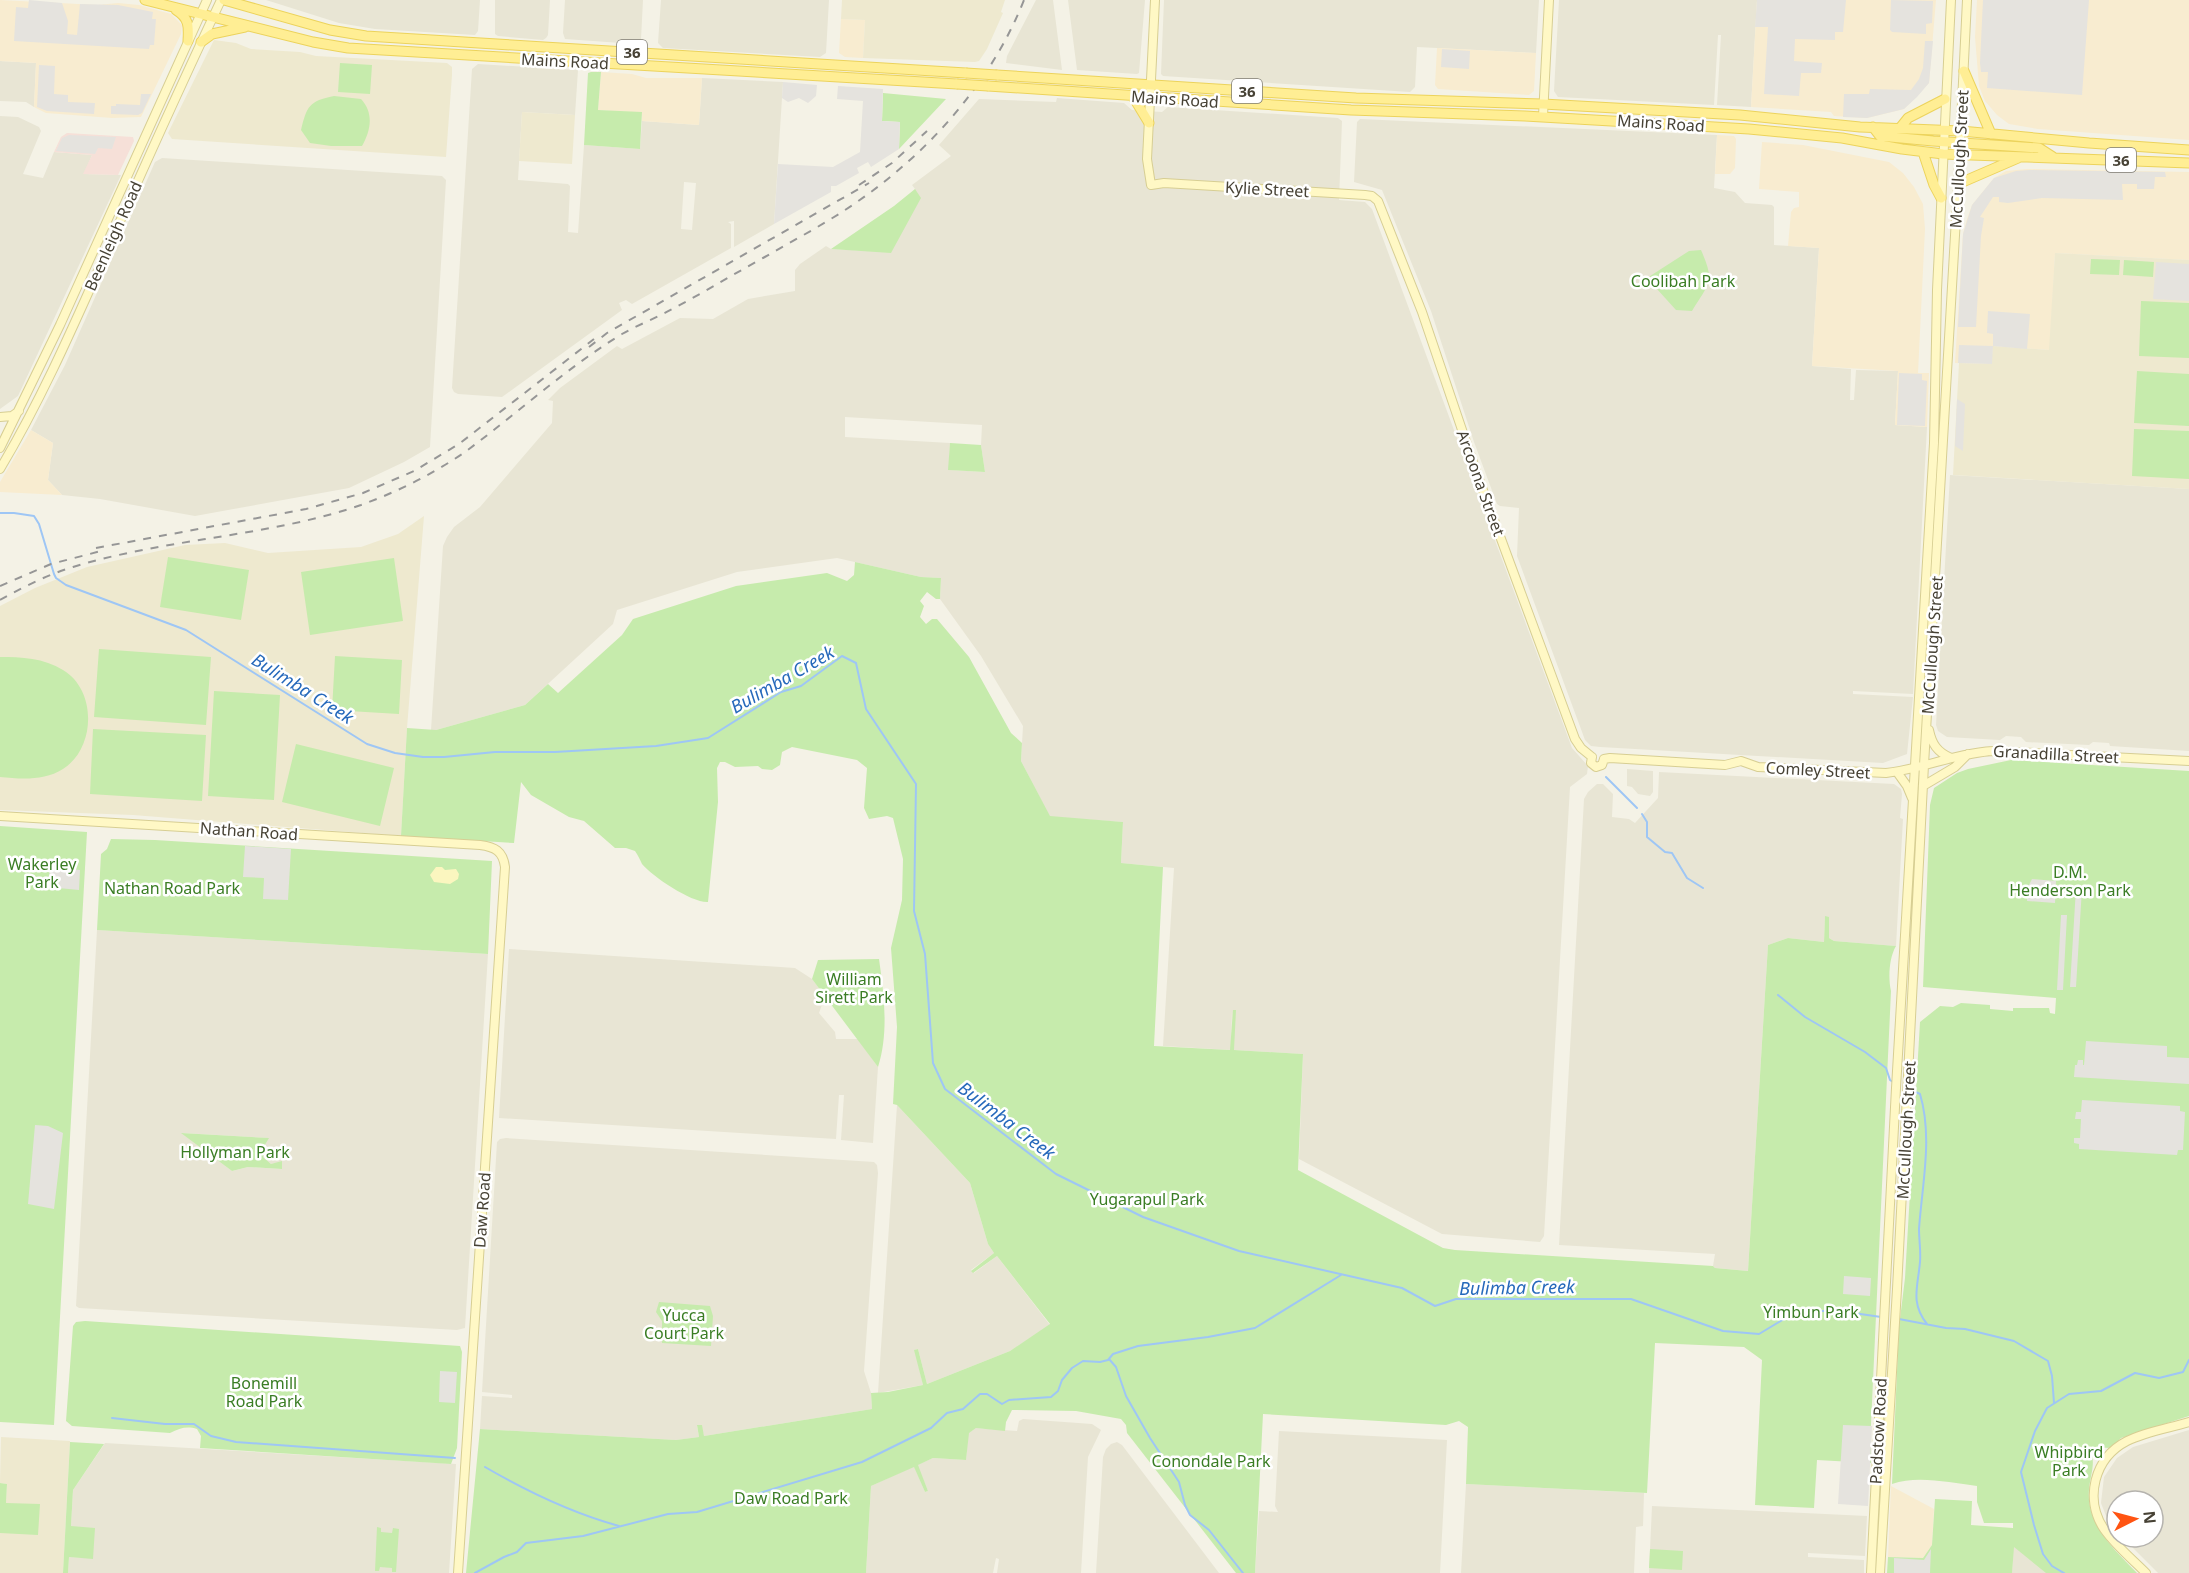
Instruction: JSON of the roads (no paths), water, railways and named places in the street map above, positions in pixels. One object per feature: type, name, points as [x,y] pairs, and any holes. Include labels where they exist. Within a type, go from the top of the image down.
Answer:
[{"type":"main road","name":"36","points":[[145,0],[200,15]]},
{"type":"main road","name":"Beenleigh Road","points":[[0,448],[6,429],[19,411],[133,168],[164,93],[207,0]]},
{"type":"main road","name":"Beenleigh Road","points":[[0,469],[71,331],[201,42],[223,0]]},
{"type":"main road","name":"Mains Road","points":[[223,0],[330,30],[366,36],[1388,100],[1543,104],[1740,115],[1873,127],[1961,130],[2099,144],[2189,150]]},
{"type":"main road","points":[[245,0],[254,9]]},
{"type":"main road","points":[[1149,123],[1155,0]]},
{"type":"main road","points":[[1542,117],[1549,0]]},
{"type":"main road","name":"McCullough Street","points":[[1886,1288],[1934,443],[1937,290],[1951,0]]},
{"type":"main road","name":"McCullough Street","points":[[1898,1289],[1924,765],[1959,184],[1967,0]]},
{"type":"main road","points":[[172,6],[186,16],[189,28],[188,41]]},
{"type":"main road","name":"Mains Road","points":[[200,15],[313,42],[361,49],[1388,112],[1542,117],[1772,131],[1842,138],[1943,154],[2189,163]]},
{"type":"main road","points":[[201,42],[212,34],[250,26]]},
{"type":"main road","points":[[1964,71],[1991,134]]},
{"type":"main road","points":[[1132,95],[1149,123]]},
{"type":"main road","points":[[1900,128],[1908,118],[1946,99]]},
{"type":"main road","points":[[1388,100],[1388,112]]},
{"type":"main road","name":"Kylie Street","points":[[1149,123],[1148,168],[1151,185],[1164,183],[1365,195],[1374,197],[1380,204]]},
{"type":"main road","points":[[1873,127],[1880,136],[2039,148],[2053,157]]},
{"type":"main road","points":[[1923,152],[1941,198]]},
{"type":"main road","points":[[1959,184],[2020,157]]},
{"type":"main road","name":"Arcoona Street","points":[[1380,204],[1422,312],[1477,474],[1575,739],[1581,748],[1592,757]]},
{"type":"main road","points":[[0,417],[12,416],[19,411]]},
{"type":"main road","points":[[0,422],[6,429],[20,434]]},
{"type":"main road","points":[[1927,723],[1936,749],[1951,758]]},
{"type":"main road","name":"Granadilla Street","points":[[1924,765],[1968,754],[2001,750],[2189,761]]},
{"type":"main road","name":"Comley Street","points":[[1592,757],[1600,754],[1604,759],[1725,765],[1741,761],[1758,767],[1886,773],[1924,765]]},
{"type":"main road","points":[[1923,786],[1955,767],[1968,754]]},
{"type":"main road","points":[[1898,772],[1913,800]]},
{"type":"main road","name":"Nathan Road","points":[[0,816],[480,845],[497,849]]},
{"type":"main road","name":"Daw Road","points":[[459,1573],[505,867],[504,859],[497,849]]},
{"type":"main road","name":"Padstow Road","points":[[1871,1573],[1886,1288]]},
{"type":"main road","name":"Padstow Road","points":[[1881,1573],[1898,1289]]},
{"type":"main road","points":[[2146,1573],[2104,1529],[2094,1504],[2093,1488],[2097,1474],[2106,1458],[2127,1441],[2189,1422]]},
{"type":"waterway","name":"Bulimba Creek","points":[[0,513],[34,516],[39,524],[54,574],[66,585],[186,630],[367,744],[395,753],[444,757],[495,752],[555,752],[656,746],[708,738],[781,692],[801,686],[842,656],[856,663],[866,709],[916,784],[914,911],[925,954],[933,1063],[945,1089],[1056,1174],[1143,1217],[1239,1251],[1402,1288],[1435,1306],[1456,1299],[1631,1299],[1723,1331],[1759,1334],[1789,1316],[1815,1311],[1840,1311],[1881,1317]]},
{"type":"waterway","points":[[1606,777],[1637,808]]},
{"type":"waterway","points":[[1642,814],[1647,822],[1647,837],[1665,852],[1672,853],[1687,878],[1703,888]]},
{"type":"waterway","points":[[1778,995],[1805,1017],[1865,1052],[1886,1068],[1893,1082]]},
{"type":"waterway","points":[[1909,1089],[1920,1094],[1926,1127],[1926,1161],[1919,1229],[1920,1258],[1916,1294],[1918,1309],[1927,1324]]},
{"type":"waterway","points":[[475,1573],[517,1552],[526,1543],[583,1536],[668,1514],[697,1512],[862,1462],[931,1428],[947,1413],[963,1409],[980,1394],[987,1394],[1002,1404],[1009,1400],[1051,1397],[1058,1391],[1062,1380],[1072,1368],[1083,1361],[1108,1360],[1113,1354],[1138,1346],[1255,1328],[1341,1275]]},
{"type":"waterway","name":"Bulimba Creek","points":[[1899,1319],[1946,1328],[1965,1329],[2014,1341],[2048,1361],[2052,1376],[2054,1403]]},
{"type":"waterway","points":[[1109,1359],[1116,1367],[1126,1396],[1179,1482],[1190,1515],[1209,1530],[1243,1573]]},
{"type":"waterway","name":"Bulimba Creek","points":[[2064,1573],[2052,1566],[2043,1554],[2021,1472],[2035,1431],[2047,1408],[2069,1394],[2101,1391],[2135,1373],[2159,1378],[2183,1372],[2189,1360]]},
{"type":"waterway","points":[[112,1418],[165,1424],[194,1424],[211,1436],[236,1442],[455,1458]]},
{"type":"waterway","points":[[485,1467],[550,1501],[619,1526]]},
{"type":"railway","points":[[0,600],[54,574],[109,557],[326,516],[388,494],[440,468],[485,437],[601,347],[695,297],[823,224],[899,170],[950,120],[972,92],[992,63],[1024,0]]},
{"type":"railway","points":[[859,185],[892,163],[927,131]]},
{"type":"railway","points":[[589,347],[607,333],[869,183]]},
{"type":"railway","points":[[96,548],[306,509],[363,493],[414,471],[459,444],[594,339]]},
{"type":"railway","points":[[0,586],[51,564],[105,550]]},
{"type":"park label","name":"Coolibah Park","points":[[1683,281]]},
{"type":"park label","name":"Wakerley Park","points":[[42,873]]},
{"type":"park label","name":"D.M. Henderson Park","points":[[2070,881]]},
{"type":"park label","name":"Nathan Road Park","points":[[172,888]]},
{"type":"park label","name":"William Sirett Park","points":[[854,988]]},
{"type":"park label","name":"Hollyman Park","points":[[235,1152]]},
{"type":"park label","name":"Yugarapul Park","points":[[1147,1199]]},
{"type":"park label","name":"Yimbun Park","points":[[1811,1312]]},
{"type":"park label","name":"Yucca Court Park","points":[[684,1324]]},
{"type":"park label","name":"Bonemill Road Park","points":[[264,1392]]},
{"type":"park label","name":"Conondale Park","points":[[1211,1461]]},
{"type":"park label","name":"Whipbird Park","points":[[2069,1461]]},
{"type":"park label","name":"Daw Road Park","points":[[791,1498]]}]
